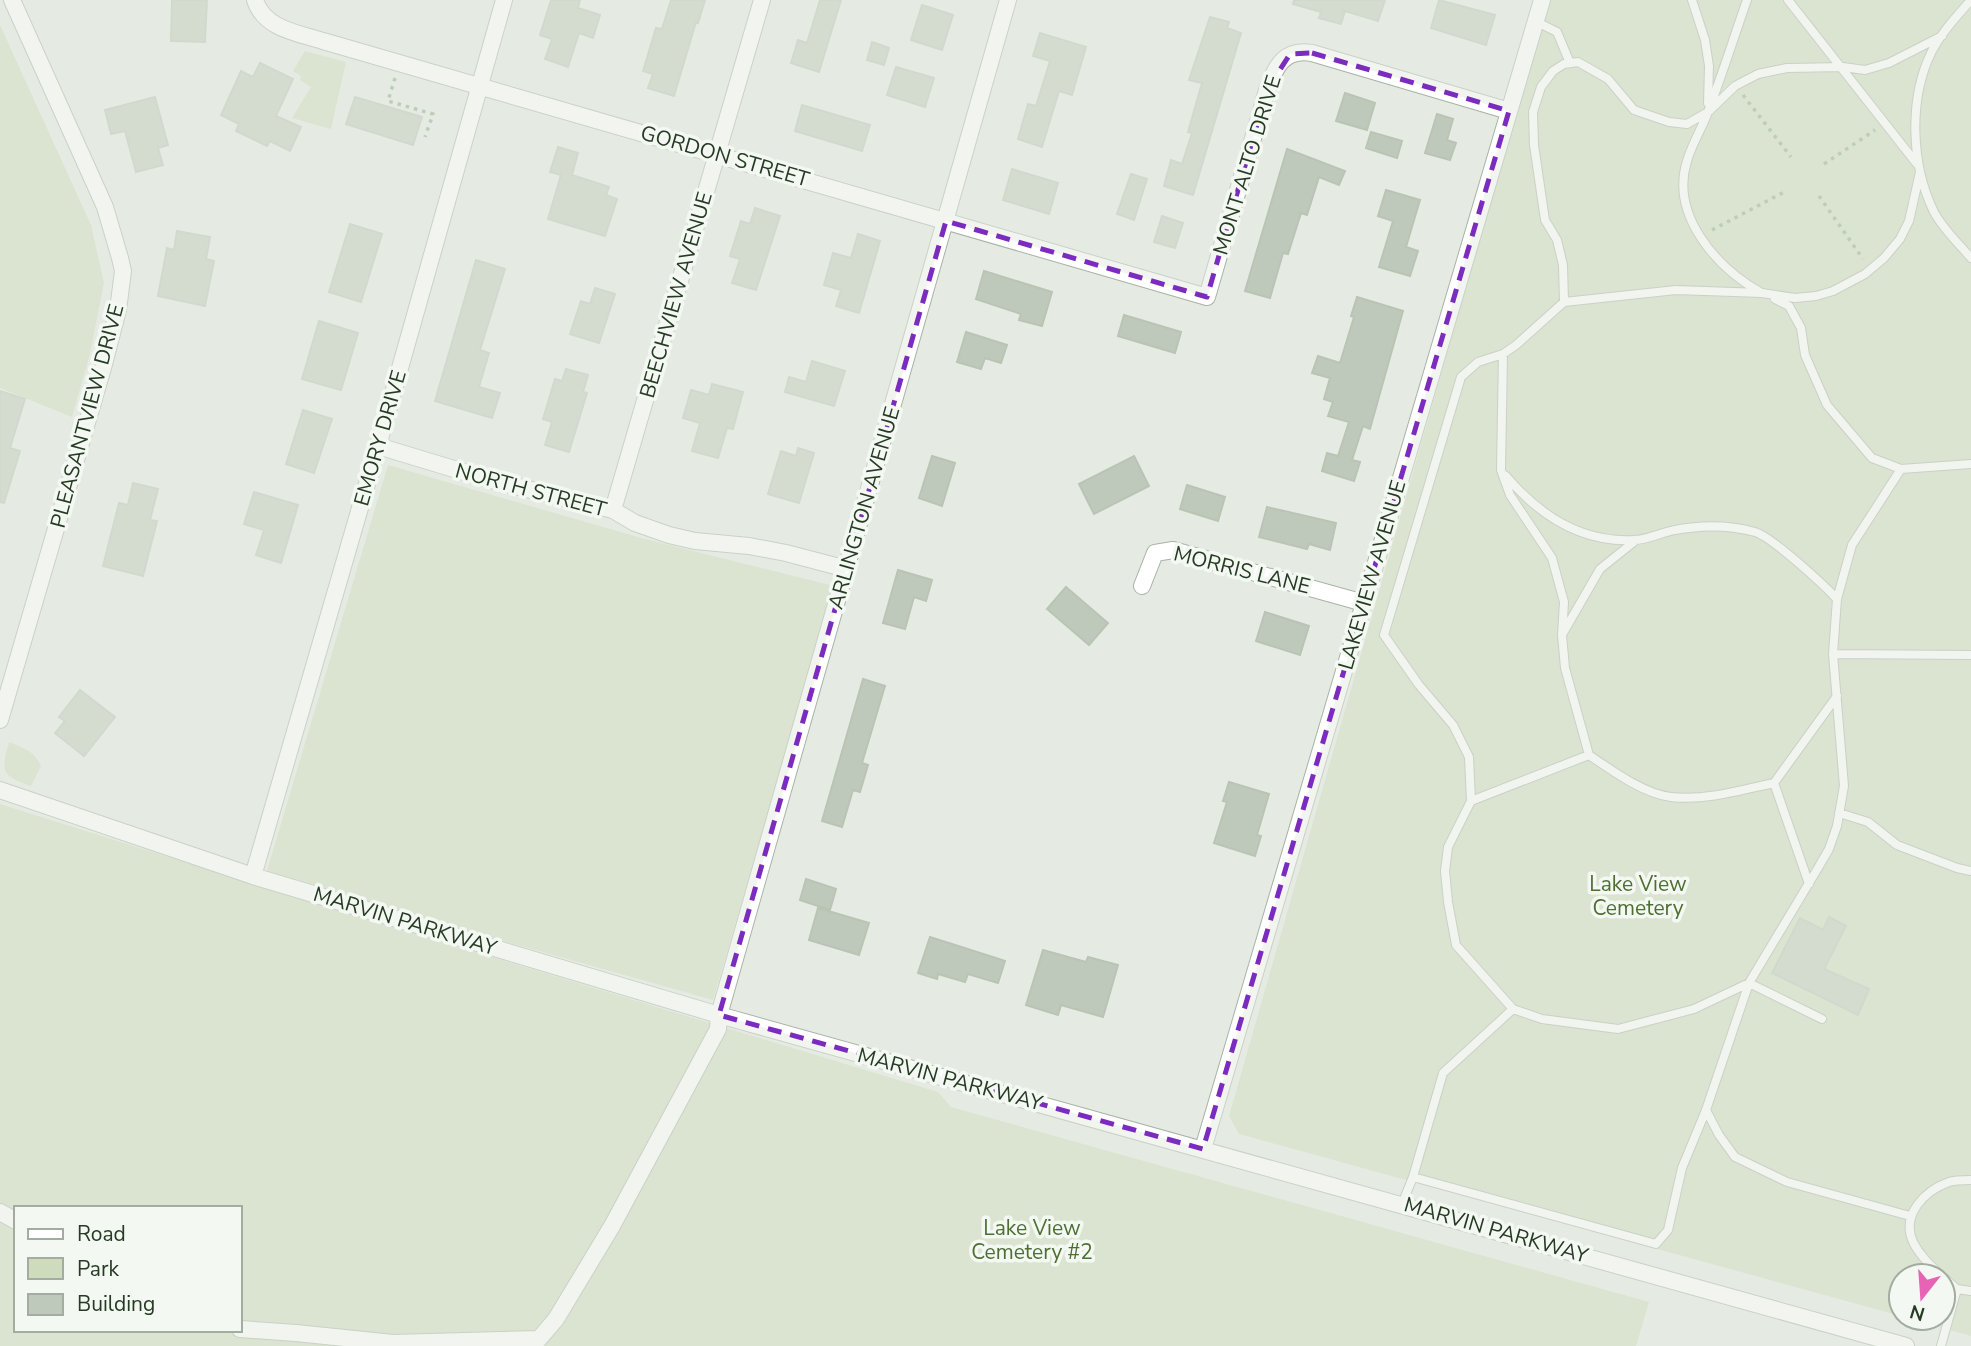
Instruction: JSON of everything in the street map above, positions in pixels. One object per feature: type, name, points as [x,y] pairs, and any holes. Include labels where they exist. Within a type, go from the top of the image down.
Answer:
[{"type":"street","name":"PLEASANTVIEW DRIVE","points":[[0,720],[103,368],[118,310],[123,271],[105,207],[12,0]]},
{"type":"street","name":"GORDON STREET","points":[[255,0],[261,13],[281,28],[1207,297]]},
{"type":"street","name":"EMORY DRIVE","points":[[253,876],[504,0]]},
{"type":"street","name":"BEECHVIEW AVENUE","points":[[613,510],[762,0]]},
{"type":"street","name":"ARLINGTON AVENUE","points":[[536,1343],[556,1320],[612,1226],[718,1029],[719,1015],[1008,0]]},
{"type":"street","name":"LAKEVIEW AVENUE","points":[[1203,1149],[1542,0]]},
{"type":"street","name":"MONT ALTO DRIVE","points":[[1207,297],[1267,90],[1274,72],[1290,54],[1302,51],[1312,53],[1509,111]]},
{"type":"street","name":"NORTH STREET","points":[[378,446],[488,479],[613,510],[635,523],[682,538],[773,550],[847,569]]},
{"type":"street","name":"MORRIS LANE","points":[[1142,586],[1155,553],[1173,550],[1364,603]]},
{"type":"street","name":"MARVIN PARKWAY","points":[[0,790],[253,876],[719,1015],[1906,1346]]},
{"type":"street","points":[[242,1329],[365,1343],[536,1343]]},
{"type":"lane","points":[[1692,0],[1709,66],[1708,112]]},
{"type":"lane","points":[[1746,0],[1708,112],[1686,162],[1686,206],[1700,236],[1716,258],[1731,272],[1762,293],[1789,306],[1801,328],[1805,355],[1827,405],[1872,458],[1901,469],[1971,464]]},
{"type":"lane","points":[[1788,0],[1843,67],[1918,168],[1935,214],[1971,258]]},
{"type":"lane","points":[[1749,983],[1694,1009],[1618,1029],[1542,1019],[1513,1009],[1456,945],[1448,902],[1445,871],[1448,847],[1471,801],[1469,757],[1453,725],[1419,685],[1384,635],[1461,377],[1478,362],[1503,354],[1516,345],[1564,302],[1676,290],[1762,293],[1780,297],[1816,296],[1833,290],[1871,269],[1884,258],[1905,230],[1913,207],[1918,168],[1917,106],[1923,72],[1941,36],[1970,1]]},
{"type":"lane","points":[[1535,21],[1557,32],[1570,64]]},
{"type":"lane","points":[[1564,302],[1563,265],[1557,240],[1545,220],[1534,145],[1533,112],[1541,87],[1553,71],[1564,64],[1578,62],[1608,79],[1634,110],[1670,122],[1687,124],[1708,112],[1735,86],[1758,75],[1787,68],[1843,67],[1865,70],[1889,63],[1941,36]]},
{"type":"lane","points":[[1503,354],[1500,410],[1502,470],[1510,495],[1552,558],[1564,602],[1562,635],[1565,668],[1588,755],[1627,781],[1670,797],[1715,795],[1774,783],[1837,696]]},
{"type":"lane","points":[[1413,1177],[1656,1244],[1668,1230],[1682,1168],[1706,1110],[1749,983],[1829,849],[1844,786],[1833,654],[1837,599],[1852,545],[1901,469]]},
{"type":"lane","points":[[1502,470],[1525,498],[1553,521],[1602,537],[1635,541],[1675,530],[1714,526],[1758,533],[1818,578],[1837,599]]},
{"type":"lane","points":[[1562,635],[1600,569],[1635,541]]},
{"type":"lane","points":[[1833,654],[1971,655]]},
{"type":"lane","points":[[1471,801],[1588,755]]},
{"type":"lane","points":[[1774,783],[1809,884]]},
{"type":"lane","points":[[1839,813],[1868,822],[1897,845],[1971,871]]},
{"type":"lane","points":[[1749,983],[1822,1019]]},
{"type":"lane","points":[[1402,1204],[1413,1177],[1443,1073],[1513,1009]]},
{"type":"lane","points":[[1706,1110],[1718,1135],[1735,1157],[1787,1182],[1910,1216]]},
{"type":"lane","points":[[1927,1262],[1912,1240],[1910,1216],[1917,1203],[1932,1191],[1950,1182],[1971,1180]]},
{"type":"lane","points":[[1957,1289],[1971,1291]]},
{"type":"path","points":[[396,75],[388,101],[433,114],[425,137]]},
{"type":"path","points":[[1735,86],[1791,157]]},
{"type":"path","points":[[1825,164],[1885,124]]},
{"type":"path","points":[[1700,236],[1786,191]]},
{"type":"path","points":[[1819,196],[1871,269]]},
{"type":"highlighted area","points":[[1312,53],[1509,111],[1203,1149],[719,1015],[946,221],[1207,297],[1267,90],[1290,54]]},
{"type":"green space","name":"Lake View Cemetery","points":[[1548,0],[1971,0],[1971,1336],[1957,1332],[1957,1262],[1887,1262],[1887,1312],[1239,1134],[1229,1116]]},
{"type":"green space","points":[[0,25],[91,225],[104,283],[89,358],[72,417],[0,388]]},
{"type":"green space","points":[[305,51],[346,62],[331,129],[292,118],[311,87],[293,71]]},
{"type":"green space","points":[[388,465],[645,539],[834,586],[713,1000],[266,874]]},
{"type":"green space","points":[[9,742],[28,751],[41,766],[31,786],[14,779],[6,771],[5,760]]},
{"type":"green space","name":"Lake View Cemetery #2","points":[[0,804],[366,919],[938,1092],[951,1107],[1649,1302],[1636,1346],[0,1346]]},
{"type":"building","points":[[172,0],[207,0],[205,42],[171,41]]},
{"type":"building","points":[[551,0],[580,0],[578,8],[600,15],[593,38],[579,33],[568,67],[545,59],[552,39],[540,35]]},
{"type":"building","points":[[671,0],[705,0],[674,96],[648,88],[653,74],[643,71],[656,28],[662,29]]},
{"type":"building","points":[[820,0],[841,0],[819,72],[791,63],[798,40],[807,43]]},
{"type":"building","points":[[1294,0],[1385,0],[1378,21],[1345,11],[1341,24],[1319,18],[1321,12],[1293,4]]},
{"type":"building","points":[[1439,0],[1495,15],[1486,45],[1431,28]]},
{"type":"building","points":[[922,5],[953,15],[942,50],[911,40]]},
{"type":"building","points":[[1210,17],[1229,22],[1227,28],[1241,33],[1193,195],[1164,186],[1171,160],[1182,164],[1192,133],[1188,132],[1202,83],[1189,80]]},
{"type":"building","points":[[1040,33],[1086,47],[1072,95],[1059,91],[1042,147],[1018,139],[1028,104],[1036,106],[1050,61],[1033,56]]},
{"type":"building","points":[[872,42],[889,48],[884,65],[867,60]]},
{"type":"building","points":[[260,63],[293,79],[276,116],[301,127],[290,151],[270,141],[267,146],[236,131],[239,124],[221,115],[241,71],[253,77]]},
{"type":"building","points":[[896,67],[934,78],[925,107],[887,95]]},
{"type":"building","points":[[1345,93],[1375,103],[1367,130],[1336,121]]},
{"type":"building","points":[[155,97],[168,145],[158,148],[163,165],[136,172],[125,131],[111,134],[105,110]]},
{"type":"building","points":[[355,97],[422,117],[413,145],[346,124]]},
{"type":"building","points":[[802,105],[870,125],[862,151],[795,131]]},
{"type":"building","points":[[1437,114],[1453,119],[1447,140],[1456,143],[1450,160],[1425,153]]},
{"type":"building","points":[[1371,132],[1402,141],[1397,158],[1366,148]]},
{"type":"building","points":[[558,147],[578,153],[572,175],[609,187],[606,195],[617,199],[605,236],[548,219],[561,175],[550,172]]},
{"type":"building","points":[[1287,149],[1345,171],[1339,185],[1319,177],[1307,215],[1301,213],[1288,254],[1283,253],[1270,298],[1245,291]]},
{"type":"building","points":[[1012,169],[1058,183],[1049,214],[1003,200]]},
{"type":"building","points":[[1131,174],[1147,179],[1134,220],[1117,214]]},
{"type":"building","points":[[1386,190],[1420,200],[1406,247],[1418,251],[1410,276],[1379,267],[1393,221],[1378,216]]},
{"type":"building","points":[[755,208],[780,216],[756,290],[732,283],[740,259],[730,256],[741,221],[750,224]]},
{"type":"building","points":[[1162,216],[1183,223],[1175,248],[1154,242]]},
{"type":"building","points":[[350,224],[382,234],[361,302],[329,292]]},
{"type":"building","points":[[177,231],[210,237],[206,259],[214,261],[205,306],[158,296],[167,248],[174,250]]},
{"type":"building","points":[[858,234],[880,241],[859,313],[836,306],[841,290],[824,285],[833,253],[851,258]]},
{"type":"building","points":[[476,260],[505,269],[480,350],[489,353],[479,387],[500,393],[492,418],[435,401]]},
{"type":"building","points":[[984,271],[1052,292],[1042,326],[1019,320],[1021,314],[976,299]]},
{"type":"building","points":[[595,288],[615,294],[599,343],[570,334],[581,301],[590,304]]},
{"type":"building","points":[[1357,297],[1403,311],[1370,429],[1363,426],[1352,460],[1360,462],[1354,481],[1322,471],[1327,453],[1338,456],[1349,422],[1328,416],[1333,402],[1324,399],[1330,378],[1312,373],[1318,356],[1340,363]]},
{"type":"building","points":[[1124,315],[1181,332],[1175,353],[1118,336]]},
{"type":"building","points":[[319,321],[358,333],[341,390],[302,379]]},
{"type":"building","points":[[966,332],[1007,345],[1001,363],[985,358],[981,369],[957,362]]},
{"type":"building","points":[[812,361],[845,371],[834,406],[785,392],[789,377],[806,382]]},
{"type":"building","points":[[566,369],[588,375],[583,392],[587,393],[569,452],[545,445],[552,422],[543,419],[555,379],[562,381]]},
{"type":"building","points":[[712,384],[743,392],[733,429],[727,428],[718,458],[692,451],[700,423],[683,418],[691,390],[709,395]]},
{"type":"building","points":[[0,391],[25,399],[10,448],[20,451],[4,503],[0,502]]},
{"type":"building","points":[[303,410],[332,419],[314,473],[286,464]]},
{"type":"building","points":[[798,448],[814,453],[799,503],[768,494],[781,451],[796,456]]},
{"type":"building","points":[[932,456],[955,463],[942,506],[919,498]]},
{"type":"building","points":[[1134,456],[1149,486],[1094,514],[1079,484]]},
{"type":"building","points":[[133,483],[158,489],[150,520],[157,521],[143,576],[103,566],[119,503],[128,505]]},
{"type":"building","points":[[1187,485],[1225,497],[1218,521],[1180,509]]},
{"type":"building","points":[[254,492],[298,505],[281,563],[256,555],[264,530],[244,524]]},
{"type":"building","points":[[1267,507],[1336,523],[1330,550],[1309,544],[1307,549],[1259,537]]},
{"type":"building","points":[[898,570],[932,580],[926,601],[914,597],[905,629],[883,623]]},
{"type":"building","points":[[1066,587],[1108,623],[1089,645],[1047,609]]},
{"type":"building","points":[[1265,612],[1309,626],[1300,655],[1256,641]]},
{"type":"building","points":[[863,679],[885,686],[862,763],[868,765],[860,792],[853,790],[842,827],[822,821]]},
{"type":"building","points":[[80,690],[115,717],[84,756],[55,733],[65,721],[59,717]]},
{"type":"building","points":[[1229,782],[1269,794],[1257,835],[1261,836],[1255,856],[1214,843],[1227,802],[1223,801]]},
{"type":"building","points":[[806,879],[836,889],[830,910],[800,900]]},
{"type":"building","points":[[818,908],[869,923],[859,955],[809,940]]},
{"type":"building","points":[[1829,917],[1846,926],[1824,969],[1869,989],[1858,1015],[1772,973],[1800,918],[1823,930]]},
{"type":"building","points":[[930,937],[1005,961],[998,983],[968,974],[965,982],[938,974],[937,979],[918,973]]},
{"type":"building","points":[[1043,950],[1086,962],[1088,957],[1118,965],[1103,1017],[1061,1005],[1058,1015],[1026,1005]]}]
